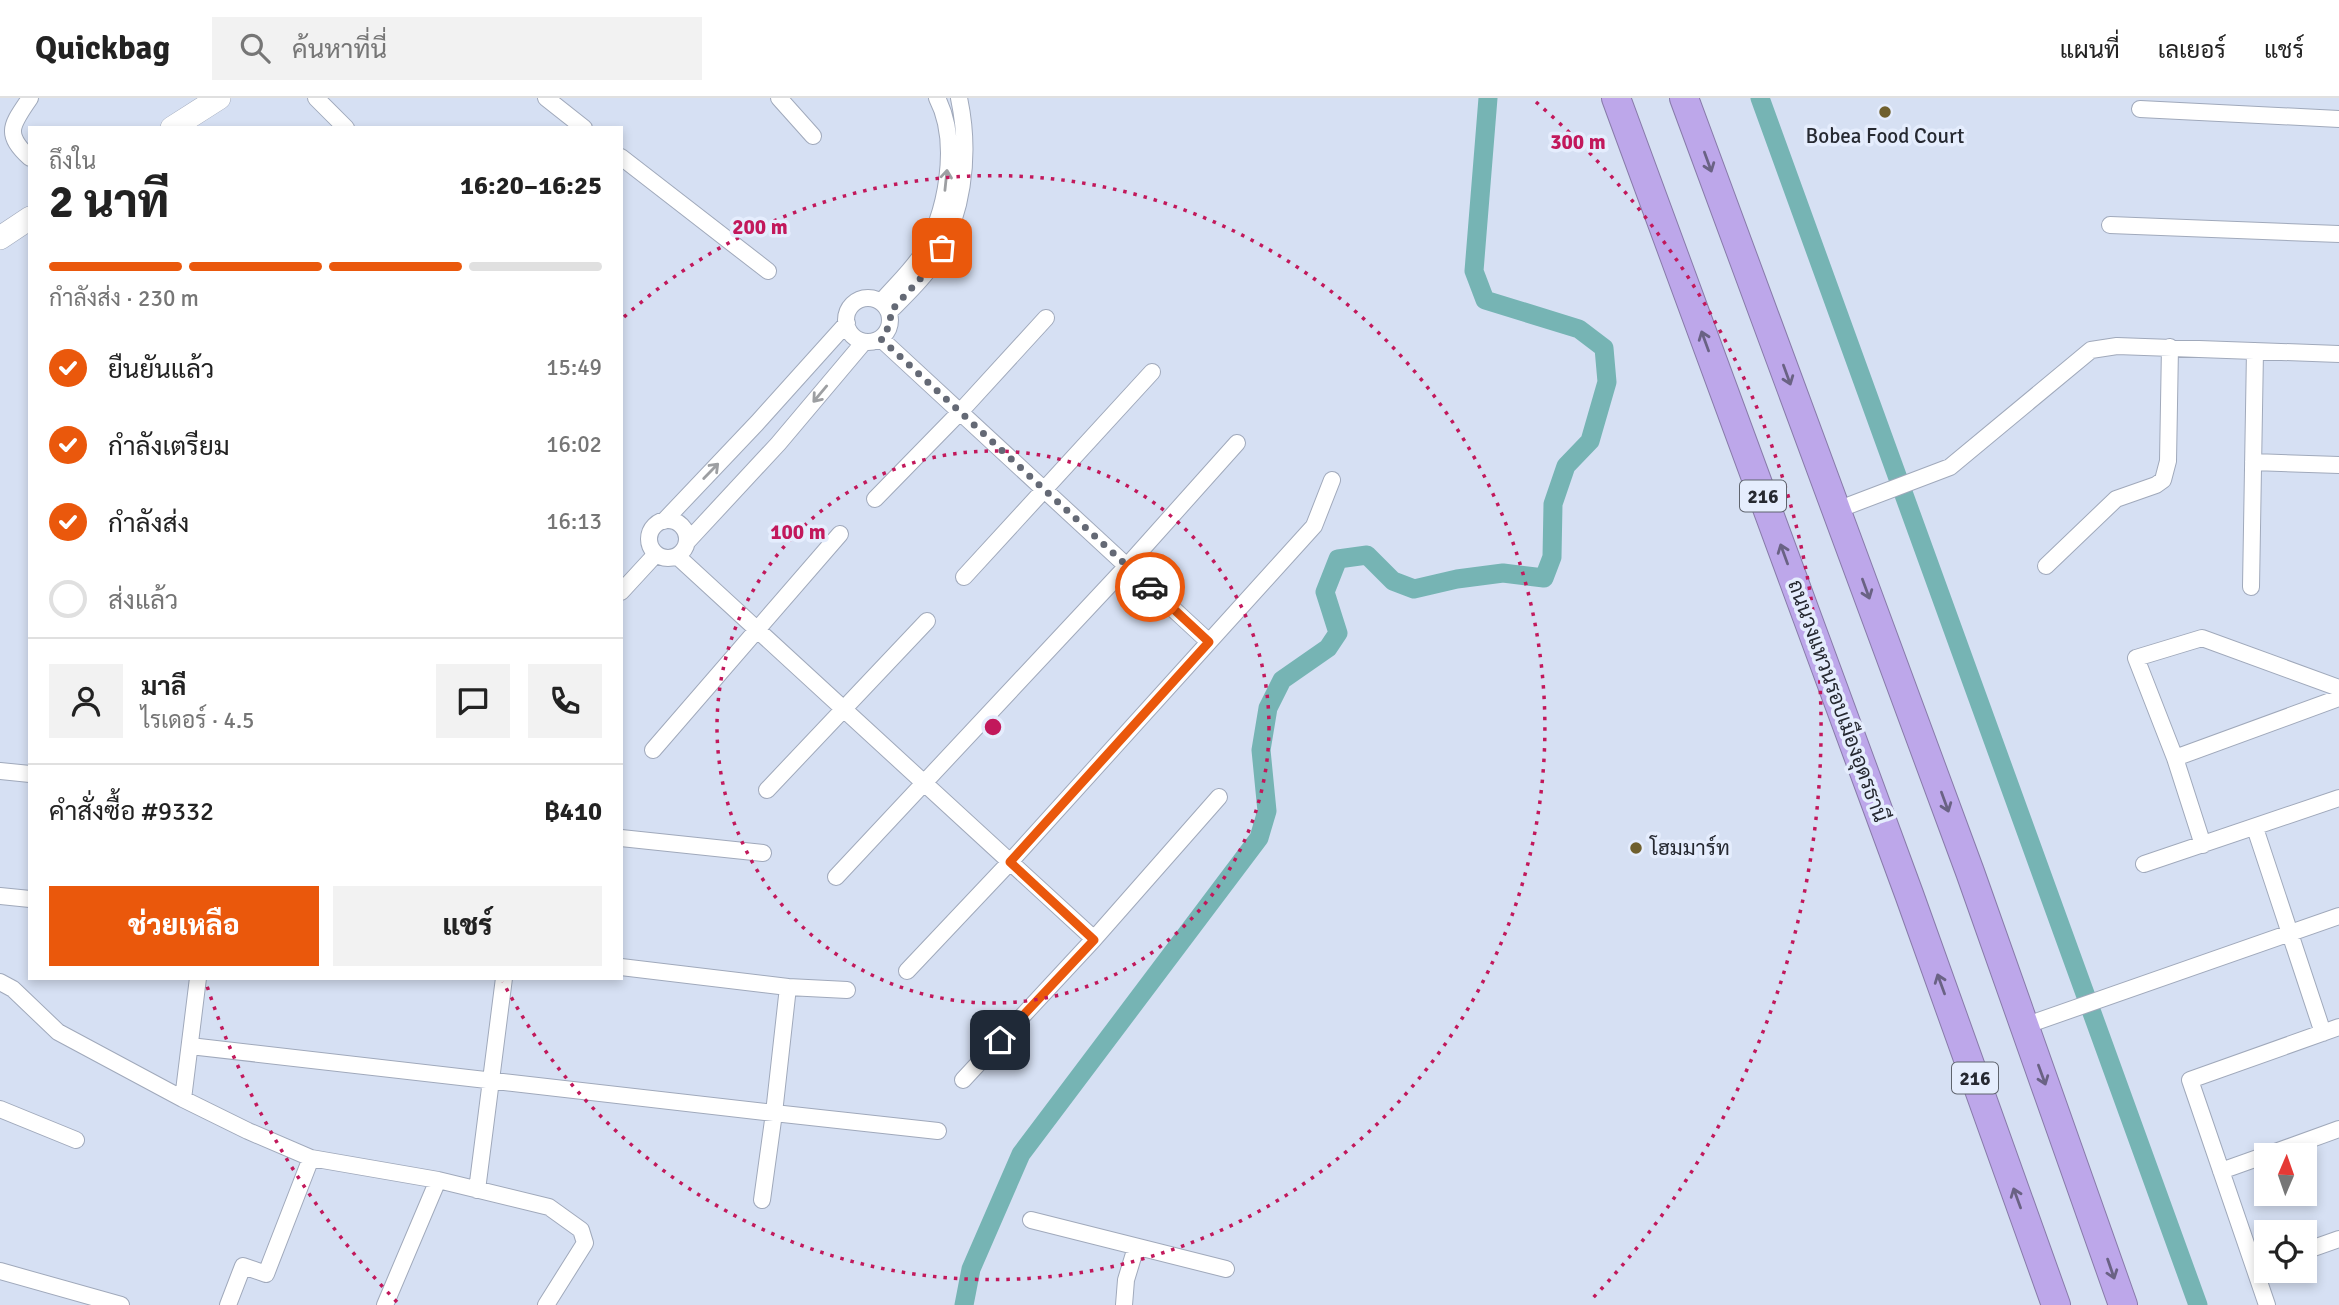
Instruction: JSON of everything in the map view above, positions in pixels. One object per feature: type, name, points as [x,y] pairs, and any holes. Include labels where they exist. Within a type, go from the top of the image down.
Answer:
[{"type":"highway","name":"ถนนวงแหวนรอบเมืองอุดรธานี","points":[[1616,98],[1909,894],[2056,1305]]},
{"type":"highway","points":[[1684,98],[1970,872],[2123,1305]]},
{"type":"street","points":[[28,156],[15,144],[12,132],[30,98]]},
{"type":"street","points":[[175,126],[219,98]]},
{"type":"street","points":[[316,98],[344,126]]},
{"type":"street","points":[[546,98],[581,126]]},
{"type":"street","points":[[779,98],[813,136]]},
{"type":"street","points":[[885,307],[920,257],[942,209],[947,173],[948,134],[943,109],[937,98]]},
{"type":"street","points":[[885,307],[929,269],[942,248],[953,221],[966,157],[964,122],[959,98]]},
{"type":"street","points":[[2140,109],[2339,119]]},
{"type":"street","points":[[623,159],[768,271]]},
{"type":"street","points":[[0,238],[28,219]]},
{"type":"street","points":[[2110,225],[2339,234]]},
{"type":"street","points":[[866,298],[885,307],[891,323],[881,339],[864,342],[778,444],[677,556],[667,558],[656,554],[649,542],[656,524],[664,520],[757,423],[846,323],[848,312],[855,302],[866,298]]},
{"type":"street","points":[[875,499],[1046,318]]},
{"type":"street","points":[[846,323],[852,335],[864,342]]},
{"type":"street","points":[[881,339],[1209,642]]},
{"type":"street","points":[[1837,510],[1950,467],[2091,350],[2117,346],[2339,354]]},
{"type":"street","points":[[2046,566],[2116,499],[2163,480],[2168,461],[2170,347]]},
{"type":"street","points":[[2251,587],[2255,351]]},
{"type":"street","points":[[964,577],[1152,372]]},
{"type":"street","points":[[757,423],[778,444]]},
{"type":"street","points":[[836,877],[1127,566],[1237,443]]},
{"type":"street","points":[[2253,462],[2339,466]]},
{"type":"street","points":[[907,971],[1010,862],[1314,526],[1332,480]]},
{"type":"street","points":[[664,520],[683,527],[687,542]]},
{"type":"street","points":[[653,750],[840,534]]},
{"type":"street","points":[[623,590],[656,554]]},
{"type":"street","points":[[677,556],[1094,940]]},
{"type":"street","points":[[767,790],[927,621]]},
{"type":"street","points":[[2203,845],[2175,758],[2136,658],[2202,638],[2339,688]]},
{"type":"street","points":[[2175,758],[2339,698]]},
{"type":"street","points":[[0,771],[28,774]]},
{"type":"street","points":[[963,1080],[1094,940],[1219,797]]},
{"type":"street","points":[[2144,864],[2339,798]]},
{"type":"street","points":[[2256,828],[2323,1032]]},
{"type":"street","points":[[623,838],[764,853]]},
{"type":"street","points":[[0,896],[28,900]]},
{"type":"street","points":[[2024,1026],[2339,916]]},
{"type":"street","points":[[623,967],[788,987],[847,990]]},
{"type":"street","points":[[183,1099],[198,980]]},
{"type":"street","points":[[477,1190],[504,980]]},
{"type":"street","points":[[0,982],[13,989],[58,1032],[183,1099],[311,1158],[438,1180],[549,1207],[581,1230],[585,1242],[546,1305]]},
{"type":"street","points":[[762,1200],[788,987]]},
{"type":"street","points":[[2254,1250],[2221,1171],[2190,1080],[2339,1027]]},
{"type":"street","points":[[190,1046],[938,1130]]},
{"type":"street","points":[[0,1109],[76,1140]]},
{"type":"street","points":[[2300,1143],[2339,1129]]},
{"type":"street","points":[[228,1305],[243,1266],[266,1274],[311,1158]]},
{"type":"street","points":[[2221,1171],[2254,1160]]},
{"type":"street","points":[[385,1305],[438,1180]]},
{"type":"street","points":[[1031,1220],[1226,1269]]},
{"type":"street","points":[[2317,1247],[2339,1239]]},
{"type":"street","points":[[1124,1305],[1126,1280],[1136,1247]]},
{"type":"street","points":[[0,1271],[121,1305]]},
{"type":"street","points":[[2264,1283],[2267,1305]]},
{"type":"waterway","points":[[964,1305],[971,1269],[1021,1154],[1259,838],[1267,811],[1261,750],[1268,708],[1282,680],[1328,648],[1338,633],[1325,592],[1338,559],[1367,555],[1393,581],[1414,589],[1457,579],[1503,573],[1544,578],[1552,557],[1553,504],[1566,466],[1590,441],[1607,382],[1604,348],[1579,329],[1485,300],[1474,271],[1488,98]]},
{"type":"waterway","points":[[1760,98],[2198,1305]]},
{"type":"way so far","points":[[942,248],[929,269],[890,312],[891,323],[881,339],[1150,587]]},
{"type":"place","name":"Bobea Food Court","points":[[1885,112]]},
{"type":"place","name":"โฮมมาร์ท","points":[[1636,848]]},
{"type":"route","points":[[1000,1040],[1094,940],[1010,862],[1209,642],[1150,587]]}]
